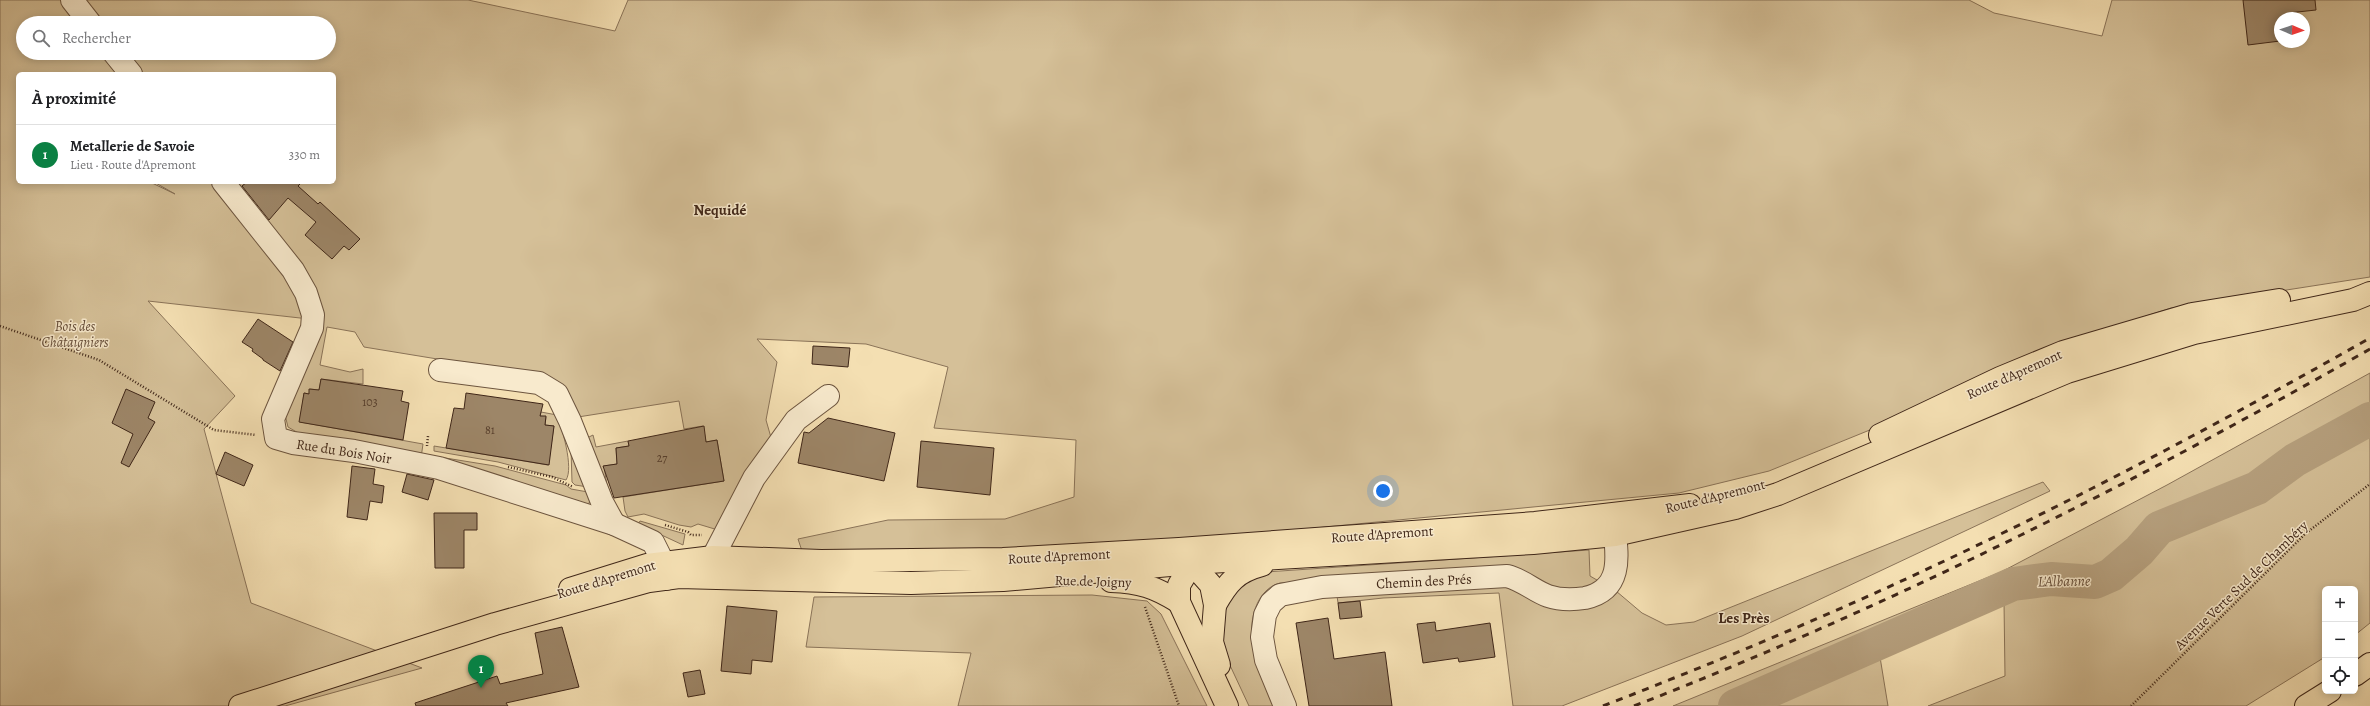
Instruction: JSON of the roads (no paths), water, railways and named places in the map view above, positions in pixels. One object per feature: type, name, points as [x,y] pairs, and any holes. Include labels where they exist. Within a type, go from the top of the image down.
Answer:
[{"type":"main road","name":"Route d'Apremont","points":[[2038,374],[2063,352],[2192,314],[2370,284]]},
{"type":"main road","name":"Route d'Apremont","points":[[664,570],[734,577],[911,583],[1003,580],[1191,553],[1289,558],[1534,543],[1680,508],[1733,494],[1776,480],[2038,374],[2074,370],[2194,332],[2353,300],[2370,293]]},
{"type":"main road","name":"Route d'Apremont","points":[[240,706],[495,624],[649,581],[664,570],[713,557],[821,561],[1003,559],[1191,553],[1535,523],[1614,525]]},
{"type":"main road","points":[[1191,553],[1179,585],[1179,602],[1227,706]]},
{"type":"main road","points":[[1191,553],[1211,585],[1215,605],[1212,642],[1232,706]]},
{"type":"main road","points":[[1215,605],[1226,584],[1246,569],[1289,558]]},
{"type":"main road","name":"Rue de Joigny","points":[[1003,580],[1136,582],[1159,590],[1179,602]]},
{"type":"main road","points":[[2358,673],[2370,664]]},
{"type":"main road","points":[[2306,706],[2325,694]]},
{"type":"street","points":[[72,0],[85,16]]},
{"type":"street","points":[[120,60],[129,72]]},
{"type":"street","name":"Rue du Bois Noir","points":[[225,184],[293,270],[306,293],[313,315],[312,328],[273,419],[276,438],[293,443],[354,451],[439,468],[614,524],[653,542],[664,570]]},
{"type":"street","points":[[440,370],[539,383],[557,394],[570,421],[602,502],[614,524]]},
{"type":"street","points":[[713,557],[754,478],[796,420],[828,396]]},
{"type":"street","name":"Chemin des Prés","points":[[1285,706],[1266,660],[1262,637],[1264,615],[1271,603],[1280,595],[1322,587],[1507,576],[1516,578],[1546,595],[1560,600],[1580,599],[1594,596],[1606,589],[1614,577],[1617,564],[1614,525]]},
{"type":"waterway","name":"L'Albanne","points":[[1735,706],[2013,584],[2051,579],[2095,582],[2111,575],[2139,551],[2159,528],[2257,488],[2295,460],[2370,419]]},
{"type":"railway","points":[[1603,706],[1813,620],[1993,538],[2156,455],[2370,338]]},
{"type":"railway","points":[[1634,706],[1729,668],[1823,627],[2009,541],[2191,448],[2370,349]]},
{"type":"place","name":"Metallerie de Savoie","points":[[481,688]]},
{"type":"district","name":"Nequidé","points":[[720,210]]},
{"type":"district","name":"Les Près","points":[[1744,618]]},
{"type":"park label","name":"Bois des Châtaigniers","points":[[75,334]]}]
